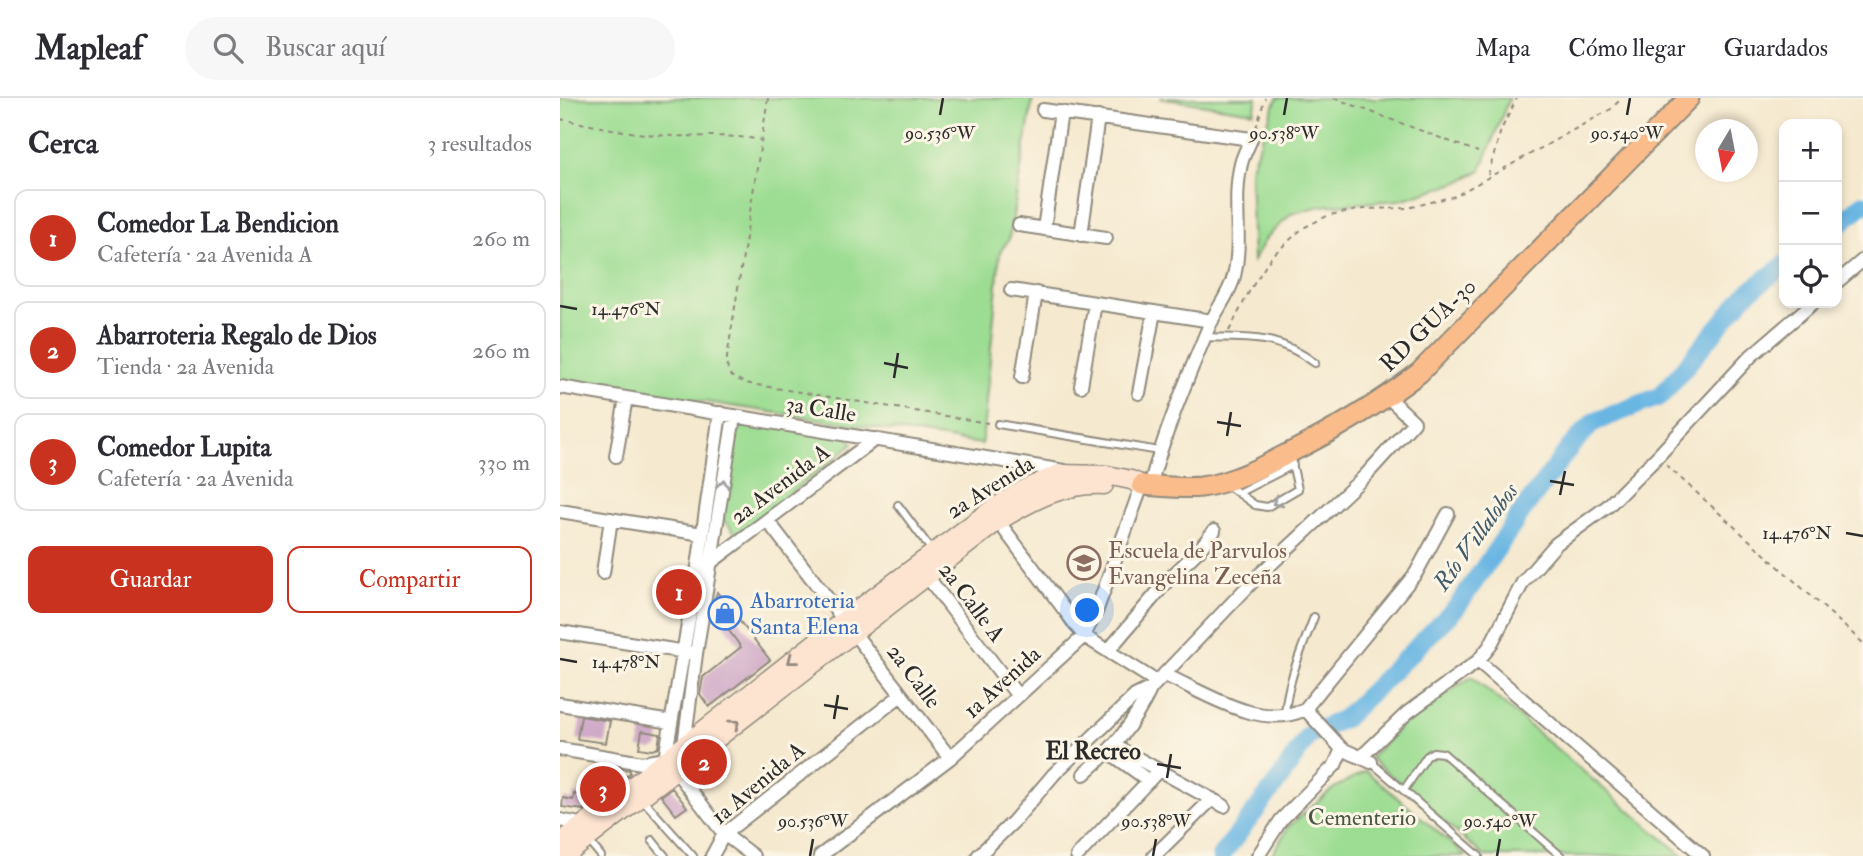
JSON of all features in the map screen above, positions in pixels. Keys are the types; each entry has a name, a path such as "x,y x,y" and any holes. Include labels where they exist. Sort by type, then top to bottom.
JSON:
{"main road":[{"name":"RD GUA-30","path":"1146,485 1202,487 1291,459 1388,397 1419,373 1689,98"}],"street":[{"path":"1042,110 1251,139"},
{"path":"1044,229 1061,112"},
{"path":"1082,235 1098,117"},
{"name":"1a Avenida","path":"820,856 950,758 1084,636 1096,612 1205,337 1234,280 1238,255 1241,163 1251,139"},
{"path":"1018,225 1106,239"},
{"path":"1842,278 1863,260"},
{"path":"1011,289 1212,321"},
{"path":"1022,377 1036,293"},
{"path":"1081,386 1095,303"},
{"path":"1306,709 1340,748 1366,759 1407,713 1478,661 1490,646 1523,582 1556,544 1608,506 1751,356 1807,308"},
{"path":"1139,393 1154,312"},
{"name":"3a Calle","path":"560,387 875,439 1076,480"},
{"path":"1084,774 1112,749 1157,682 1254,580 1365,476 1414,422 1388,397"},
{"path":"616,456 626,398"},
{"name":"2a Avenida A","path":"684,745 702,534 720,413"},
{"name":"2a Avenida A","path":"670,764 671,722 710,563 734,416"},
{"name":"2a Avenida A","path":"710,563 875,439"},
{"name":"2a Avenida","path":"922,571 934,554 991,510 1025,489 1059,474 1076,480"},
{"name":"2a Avenida","path":"565,856 583,833 670,764 922,571 998,521 1033,500 1076,480 1107,475 1146,485"},
{"path":"560,511 702,534"},
{"path":"998,521 1084,636 1157,682 1253,713 1293,715 1306,709 1416,573 1448,514"},
{"path":"603,573 611,519"},
{"name":"2a Calle","path":"767,520 950,758"},
{"path":"1108,651 1214,531"},
{"name":"2a Calle A","path":"922,571 1018,696"},
{"name":"2a Avenida","path":"560,843 583,833 640,797 684,745 850,626"},
{"path":"560,632 690,653"},
{"path":"1478,661 1703,856"},
{"path":"978,856 1103,724 1135,696 1157,682"},
{"name":"1a Avenida A","path":"712,856 724,834 901,695"},
{"path":"560,704 671,722"},
{"path":"1258,856 1282,820 1335,765 1340,748"},
{"path":"560,749 670,764 724,834 753,856"},
{"path":"1112,749 1153,776 1224,806"},
{"path":"1077,856 1153,776"},
{"path":"1154,856 1212,799"},
{"path":"560,820 575,823 583,833"}],"lane":[{"path":"1205,337 1268,340 1296,350 1315,363"},
{"path":"998,424 1159,451"},
{"path":"1222,482 1238,494 1255,505 1266,507 1296,492 1299,484 1291,459 1238,494"},
{"path":"898,505 934,554"},
{"path":"1285,715 1292,678 1314,617"},
{"path":"1404,790 1427,755 1433,752 1443,753 1561,856"},
{"path":"1366,759 1479,856"},
{"path":"640,797 693,856"},
{"path":"583,833 601,856"},
{"path":"652,840 665,856"}],"path":[{"path":"768,98 726,364 731,376 745,383 998,424"},
{"path":"1251,139 1265,98"},
{"path":"1335,98 1478,152"},
{"path":"1487,178 1501,130 1517,98"},
{"path":"1226,338 1250,290 1272,256 1303,228 1329,215 1364,209 1408,208 1455,196 1611,108 1622,98"},
{"path":"560,119 659,135 735,135 761,140"},
{"path":"1657,457 1863,642"}],"green space":[{"path":"560,98 1033,98 1009,239 1000,252 982,444 560,380"},
{"path":"1160,98 1257,98 1254,112"},
{"path":"1277,98 1509,98 1481,170 1459,182 1400,200 1320,206 1291,214 1266,238 1253,261 1250,170"},
{"path":"736,421 848,436 853,444 737,535 719,515"},
{"path":"1472,677 1683,856 1484,856 1370,758 1405,722"},
{"name":"Cementerio","path":"1366,771 1466,856 1271,856 1289,826 1334,788"}],"building":[{"path":"664,586 684,589 682,603 661,600"},
{"path":"717,592 770,660 709,707 700,694 703,677 741,647 712,608"},
{"path":"581,716 610,721 606,743 577,739"},
{"path":"642,731 660,734 658,748 639,748"},
{"path":"714,755 721,763 698,781 691,773"},
{"path":"605,766 630,770 630,773 597,800 590,792 601,784"},
{"path":"672,788 687,807 676,815 661,796"},
{"path":"574,794 586,796 584,810 562,807 563,798 573,800"}],"waterway":[{"name":"Río Villalobos","path":"1842,222 1863,204"},
{"name":"Río Villalobos","path":"1221,856 1279,780 1309,735 1345,718 1457,607 1570,447 1594,422 1661,396 1745,295 1779,269"}],"place":[{"name":"Escuela de Parvulos Evangelina Zeceña","path":"1084,563"},
{"name":"Comedor La Bendicion","path":"679,592"},
{"name":"Abarroteria Santa Elena","path":"725,613"},
{"name":"Abarroteria Regalo de Dios","path":"704,762"},
{"name":"Comedor Lupita","path":"603,789"}],"district":[{"name":"El Recreo","path":"1093,751"}]}
